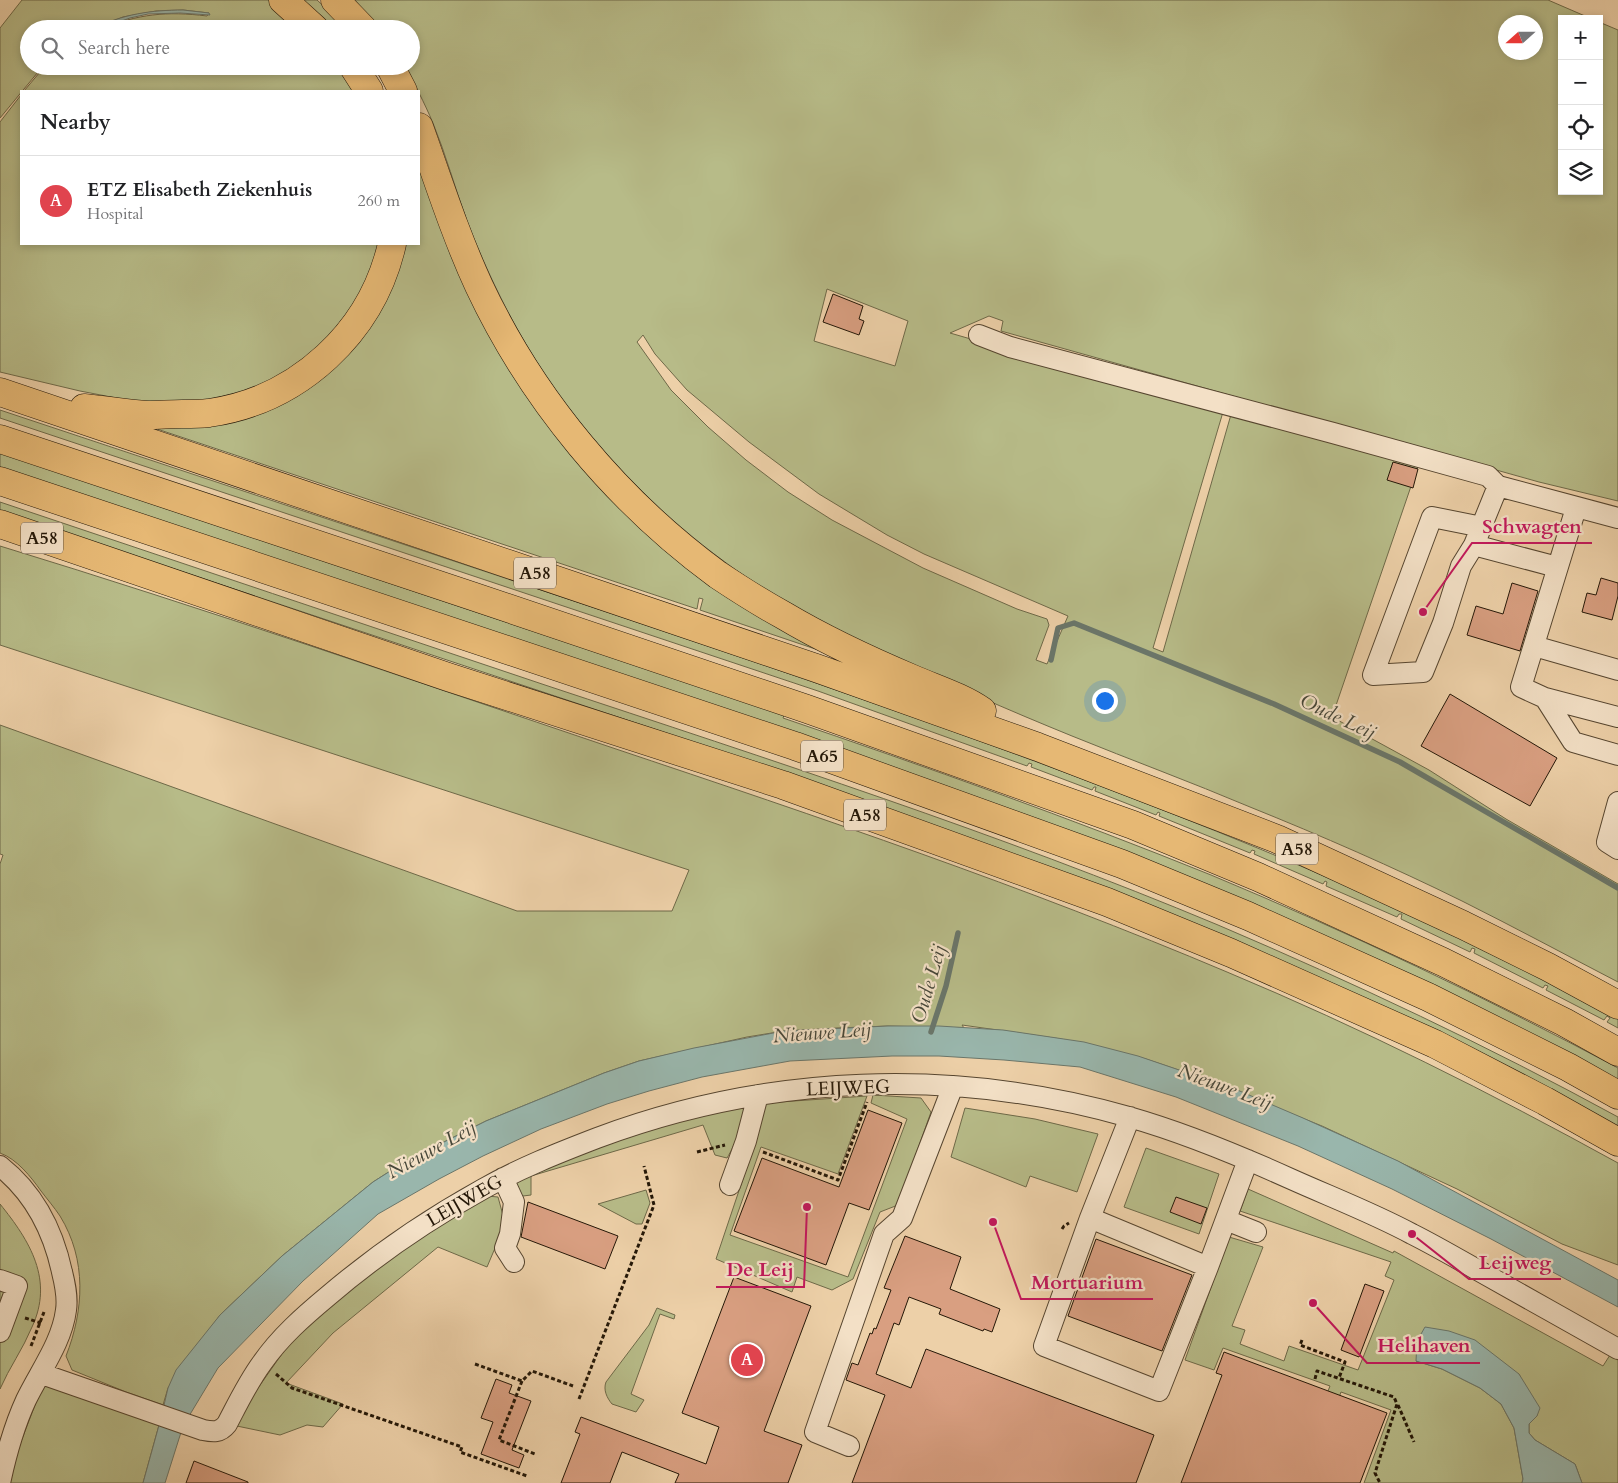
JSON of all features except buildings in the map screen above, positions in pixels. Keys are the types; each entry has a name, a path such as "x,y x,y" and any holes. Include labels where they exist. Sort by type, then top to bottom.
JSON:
{"highway":[{"path":"283,0 305,20"},
{"path":"335,0 354,20"},
{"path":"359,75 368,90"},
{"path":"395,75 402,90"},
{"name":"A58","path":"420,130 457,235 484,296 521,363 564,424 610,479 675,540 718,575 844,649 977,707 1038,747"},
{"name":"A58","path":"31,402 147,415 207,413 235,407 265,397 299,378 320,362 351,332 371,302 387,267 392,245"},
{"name":"A58","path":"0,392 816,668 1038,747 1277,839 1463,925 1548,967 1618,1005"},
{"name":"A65","path":"0,439 807,709 1133,825 1258,876 1443,962 1564,1022 1618,1052"},
{"name":"A65","path":"0,481 786,743 1122,864 1248,916 1428,997 1568,1067 1618,1095"},
{"name":"A58","path":"0,524 448,678 783,785 1107,902 1231,953 1435,1044 1545,1100 1618,1142"}],"street":[{"path":"979,335 1010,347 1488,476 1498,486 1618,518"},
{"path":"1498,486 1478,536 1461,566 1443,623 1423,672 1373,675 1432,517 1478,536 1557,567"},
{"path":"1576,508 1521,687 1545,698 1618,716"},
{"path":"1534,646 1618,670"},
{"path":"1545,698 1573,742 1618,755"},
{"path":"1618,802 1607,842 1618,849"},
{"name":"LEIJWEG","path":"42,1374 203,1430 216,1432 223,1429 262,1362 282,1338 308,1312 361,1268 421,1224 503,1178 546,1157 635,1124 668,1114 800,1088 838,1086 953,1086 1000,1090 1072,1103 1130,1117 1187,1136 1248,1160 1412,1234 1618,1349"},
{"path":"850,1446 815,1432 884,1234 902,1218 953,1086"},
{"path":"730,1185 746,1141 758,1095"},
{"path":"1130,1117 1090,1218 1044,1346 1159,1391 1248,1160"},
{"path":"0,1166 28,1194 47,1224 57,1248 66,1288 66,1309 61,1330 42,1374 26,1400 7,1452 0,1483"},
{"path":"503,1178 514,1202 510,1234 505,1248 514,1262"},
{"path":"1090,1218 1208,1267"},
{"path":"1226,1220 1256,1232"},
{"path":"0,1280 17,1286 0,1332"}],"path":[{"path":"746,1141 763,1152 838,1180 866,1105"},
{"path":"579,1400 654,1205 644,1166"},
{"path":"1302,1340 1300,1345 1345,1362 1339,1379"},
{"path":"262,1362 292,1388 462,1447 460,1452 527,1476"},
{"path":"475,1364 522,1382"},
{"path":"535,1454 499,1440 522,1382 532,1371 573,1386"},
{"path":"1315,1378 1318,1371 1394,1397 1414,1442"},
{"path":"1380,1483 1375,1473 1397,1404"}],"green space":[{"path":"22,0 273,0 296,20 127,20 165,14 207,16 209,13 183,10 156,11 116,20 20,20 20,75 36,75 23,90 20,90 20,94 0,118 0,28"},
{"path":"303,0 317,0 338,20 325,20"},
{"path":"351,0 1548,0 1583,15 1558,15 1558,195 1603,195 1603,24 1618,30 1618,501 1539,482 1001,331 1003,321 989,316 950,333 1223,412 1153,648 1163,652 1232,411 1420,460 1332,717 1429,770 1506,819 1618,884 1618,982 1462,901 1357,852 976,696 905,663 789,604 753,582 713,553 670,518 611,459 558,394 527,347 477,247 433,123 420,95 420,90 417,90 410,75 420,75 420,20 370,20","holes":["827,289 908,321 895,366 814,341","643,335 655,354 687,390 749,442 819,494 887,535 924,554 1068,616 1047,664 1036,660 1049,625 1047,619 1017,609 923,568 832,520 788,492 746,460 708,427 671,390 637,342"]},
{"path":"37,75 349,75 359,90 25,90"},
{"path":"20,96 20,245 382,245 365,291 323,347 260,388 194,403 132,401 0,372 0,122"},
{"path":"420,147 563,434 839,657 700,610 703,599 699,598 697,609 145,425 277,401 401,245 420,245"},
{"path":"0,410 712,647 1080,778 1262,850 1386,903 1618,1018 1618,1028 1607,1022 1610,1018 1607,1016 1604,1020 1546,990 1548,986 1545,985 1543,988 1474,953 1475,949 1472,948 1470,952 1401,919 1402,914 1399,914 1397,917 1326,886 1327,882 1325,881 1323,884 1254,854 1255,851 1252,850 1250,853 1159,816 1160,813 1158,812 1156,815 1095,791 1096,787 1092,790 1031,767 1032,764 1029,763 1027,766 818,691 0,418"},
{"path":"0,453 784,715 783,718 1105,833 1211,875 1315,920 1467,991 1618,1068 1618,1080 1040,820 772,725 0,467"},
{"path":"0,502 884,799 968,828 1135,891 1320,969 1470,1040 1618,1117 1618,1128 819,784 0,511"},
{"path":"0,546 154,594 845,827 1075,911 1277,993 1425,1062 1618,1163 1618,1265 1562,1244 1457,1189 1322,1126 1202,1078 1146,1059 1061,1039 962,1025 964,1028 888,1026 784,1031 747,1037 639,1061 604,1073 486,1121 406,1161 373,1182 282,1256 220,1315 168,1388 163,1405 72,1370 66,1356 72,1339 79,1303 79,1268 75,1250 60,1216 33,1180 18,1164 0,1153 0,864 3,855 0,854 0,725 517,911 672,911 689,870 0,645"},
{"path":"873,1095 921,1098 931,1112 898,1205 880,1212 853,1279 832,1290 797,1277 792,1292 716,1259 757,1137 764,1103 867,1096 838,1174 761,1147 730,1235 848,1277 907,1119 871,1103"},
{"path":"743,1105 744,1111 741,1125 727,1158 715,1155 703,1125 531,1176 531,1195 523,1196 516,1191 517,1179 632,1130"},
{"path":"965,1108 1035,1119 1098,1134 1077,1192 1030,1176 1026,1187 951,1157"},
{"path":"1146,1148 1219,1174 1199,1234 1124,1207"},
{"path":"1248,1189 1393,1253 1394,1251 1603,1366 1610,1355 1618,1360 1618,1483 1582,1483 1575,1464 1535,1440 1529,1433 1529,1424 1537,1416 1519,1374 1416,1361 1442,1369 1480,1388 1501,1404 1514,1428 1523,1479 1522,1483 1364,1483 1391,1410 1341,1392 1322,1443 1309,1439 1330,1386 1223,1348 1214,1370 1185,1360 1229,1237 1263,1247 1232,1326 1245,1330 1240,1344 1284,1361 1289,1346 1358,1370 1394,1280 1385,1276 1391,1262 1240,1211"},
{"path":"646,1190 650,1203 642,1224 636,1224 598,1204"},
{"path":"487,1196 498,1197 504,1219 501,1234 487,1267 438,1247 333,1333 286,1383 343,1404 323,1427 307,1425 280,1435 232,1425 291,1341 332,1300 401,1247"},
{"path":"0,1204 21,1232 36,1262 41,1293 32,1327 0,1389"},
{"path":"657,1308 675,1315 674,1319 660,1314 631,1394 644,1400 636,1412 612,1404 606,1394 605,1385 649,1325"},
{"path":"43,1384 159,1425 143,1483 10,1483 14,1460"}],"water":[{"path":"183,10 209,13 210,15 180,13 148,14 125,20 115,20 126,16"},
{"name":"Nieuwe Leij","path":"888,1026 939,1026 1003,1030 1084,1042 1138,1056 1235,1089 1398,1161 1618,1280 1618,1307 1392,1189 1298,1146 1176,1097 1080,1067 939,1056 892,1056 790,1061 702,1077 607,1104 541,1129 483,1156 378,1214 303,1281 218,1368 183,1426 165,1483 143,1483 168,1388 176,1370 220,1315 282,1256 373,1182 406,1161 486,1121 604,1073 639,1061 694,1048 784,1031"},
{"path":"1425,1327 1449,1331 1475,1340 1519,1374 1540,1408 1537,1416 1529,1424 1529,1433 1535,1440 1575,1464 1582,1483 1522,1483 1523,1479 1514,1428 1501,1404 1480,1388 1442,1369 1416,1361 1417,1341"}],"waterway":[{"name":"Oude Leij","path":"1051,660 1058,628 1074,623 1274,704 1400,762 1618,888"},
{"name":"Oude Leij","path":"931,1032 946,986 958,933"}],"place":[{"name":"Schwagten","path":"1423,612"},
{"name":"De Leij","path":"807,1207"},
{"name":"Mortuarium","path":"993,1222"},
{"name":"Leijweg","path":"1412,1234"},
{"name":"Helihaven","path":"1313,1303"},
{"name":"ETZ Elisabeth Ziekenhuis","path":"747,1360"}]}
